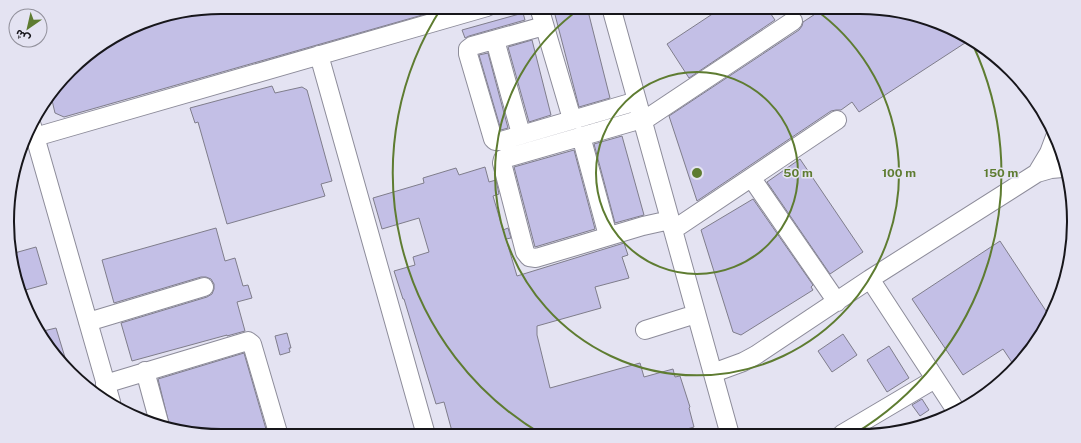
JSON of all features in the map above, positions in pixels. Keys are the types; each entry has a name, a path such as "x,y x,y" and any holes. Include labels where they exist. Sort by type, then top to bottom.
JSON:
{"street":[{"path":"35,131 319,55 462,14"},
{"path":"541,14 572,119"},
{"path":"613,14 728,429"},
{"path":"793,21 642,120 504,157 502,161 525,252 529,257 536,258 608,236 672,225 837,120"},
{"path":"544,26 470,47 468,49 468,54 493,139 495,141 501,141 637,100"},
{"path":"495,40 521,134"},
{"path":"319,55 424,429"},
{"path":"34,132 109,396"},
{"path":"581,136 608,236"},
{"path":"1037,173 1049,153 1052,144"},
{"path":"713,373 750,358 870,279 1037,173 1060,168"},
{"path":"755,183 837,302"},
{"path":"870,279 953,407"},
{"path":"88,322 204,287"},
{"path":"645,330 696,314"},
{"path":"104,379 245,335"},
{"path":"104,379 145,371 248,341 252,344 277,429"},
{"path":"145,371 158,419"},
{"path":"850,429 935,379"}],"building":[{"path":"208,14 426,14 64,117 55,113 52,101 65,85 85,65 106,49 130,35 168,21"},
{"path":"519,14 523,14 525,20 465,38 462,30"},
{"path":"555,14 589,14 610,98 579,107"},
{"path":"712,14 771,14 775,20 689,78 667,44"},
{"path":"815,14 873,14 900,18 926,25 951,35 965,43 859,112 852,102 841,110 831,111 697,201 669,116 799,30 803,22"},
{"path":"532,40 551,115 529,122 508,47"},
{"path":"488,53 508,128 501,130 479,55"},
{"path":"272,86 275,93 302,87 307,90 332,181 321,184 325,196 227,224 198,122 195,123 190,108"},
{"path":"622,136 644,215 615,223 594,144"},
{"path":"574,150 595,229 535,247 514,167"},
{"path":"800,159 863,252 830,274 767,182"},
{"path":"485,167 489,182 496,180 499,194 493,196 503,230 508,228 511,238 506,239 517,276 624,243 628,255 622,257 629,278 595,287 601,308 537,326 537,335 550,388 640,363 644,377 673,369 675,377 680,376 690,407 694,427 687,429 451,429 444,402 436,404 394,271 415,265 413,257 429,252 419,218 382,229 373,198 424,183 423,178 456,168 459,175"},
{"path":"753,199 813,285 811,287 813,290 741,335 733,332 701,230"},
{"path":"216,228 225,261 235,258 243,286 248,285 252,298 237,302 245,331 132,361 121,323 207,297 212,294 214,284 211,279 201,277 114,303 102,260"},
{"path":"1000,241 1047,312 1032,337 1012,362 1003,349 963,375 912,299"},
{"path":"36,247 47,284 26,290 17,252"},
{"path":"56,328 65,358 49,337 45,331"},
{"path":"287,333 291,348 289,348 290,352 280,355 275,336"},
{"path":"843,334 857,355 832,372 818,351"},
{"path":"889,346 909,378 887,392 867,360"},
{"path":"244,353 266,429 208,429 169,422 158,379"},
{"path":"922,399 929,410 920,416 912,405"}]}
